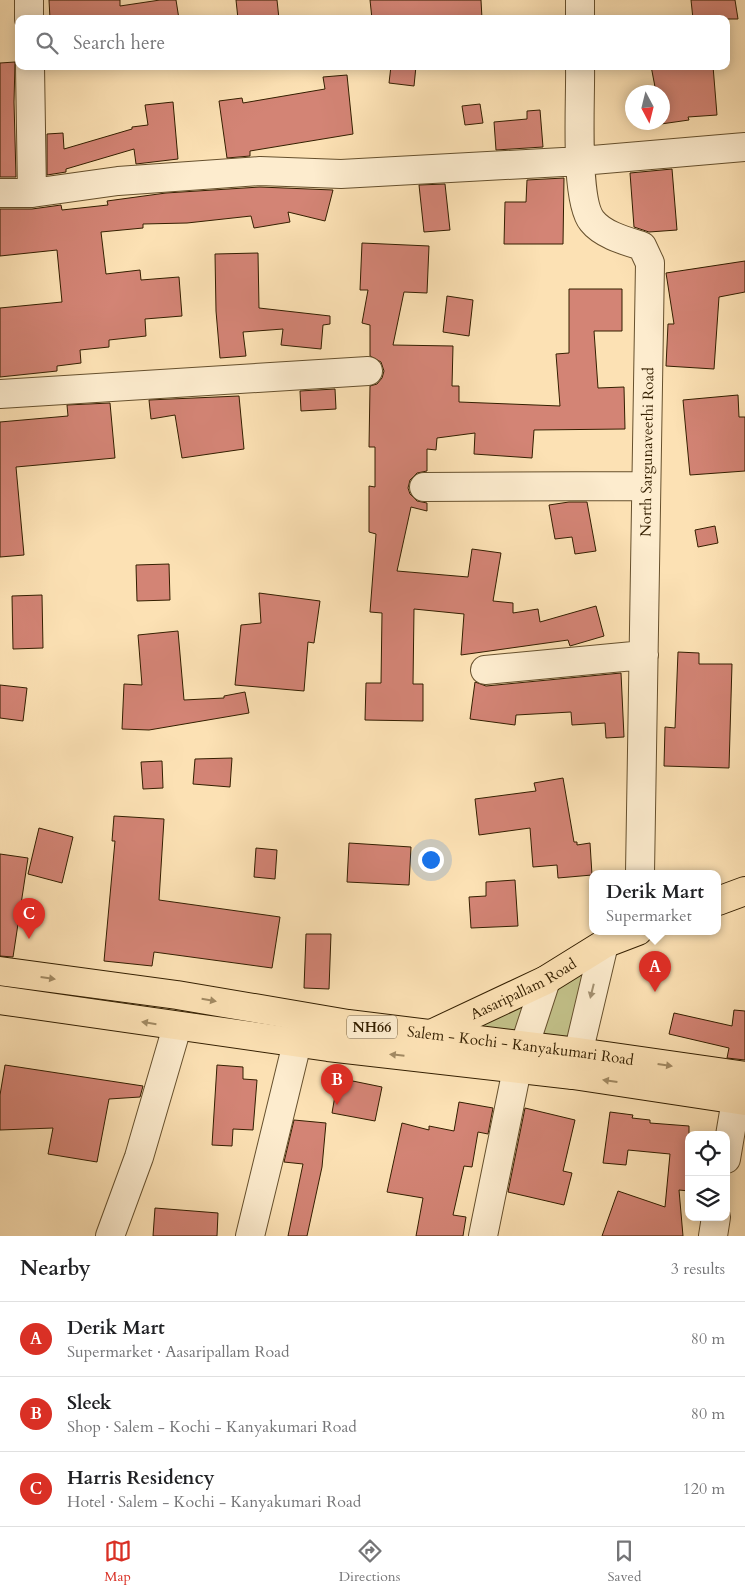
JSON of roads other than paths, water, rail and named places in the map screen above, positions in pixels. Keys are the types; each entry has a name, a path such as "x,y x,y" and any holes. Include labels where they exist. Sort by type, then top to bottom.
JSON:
{"main road":[{"path":"721,900 745,891"},
{"name":"Aasaripallam Road","path":"427,1047 546,980 604,944 628,935"},
{"name":"Salem - Kochi - Kanyakumari Road","path":"0,971 177,995 427,1047"},
{"name":"Salem - Kochi - Kanyakumari Road","path":"0,1000 297,1043 427,1047 575,1063 742,1092"}],"street":[{"path":"580,0 580,15"},
{"path":"30,70 32,193"},
{"name":"North Sargunaveethi Road","path":"580,70 581,161 584,202 592,222 601,230 642,246 650,263 640,870"},
{"path":"0,193 32,193 118,181 260,171 341,174 581,161 745,147"},
{"path":"0,394 368,371"},
{"path":"424,488 646,486"},
{"path":"485,670 644,655"},
{"path":"575,1063 604,944"},
{"path":"483,1236 521,1058 546,980"},
{"path":"110,1236 139,1157 177,1027"},
{"path":"250,1236 297,1043"},
{"path":"730,1142 742,1092"},
{"path":"713,1236 715,1221"}],"place":[{"name":"Harris Residency","path":"29,939"},
{"name":"Derik Mart","path":"655,992"},
{"name":"Sleek","path":"337,1105"}]}
